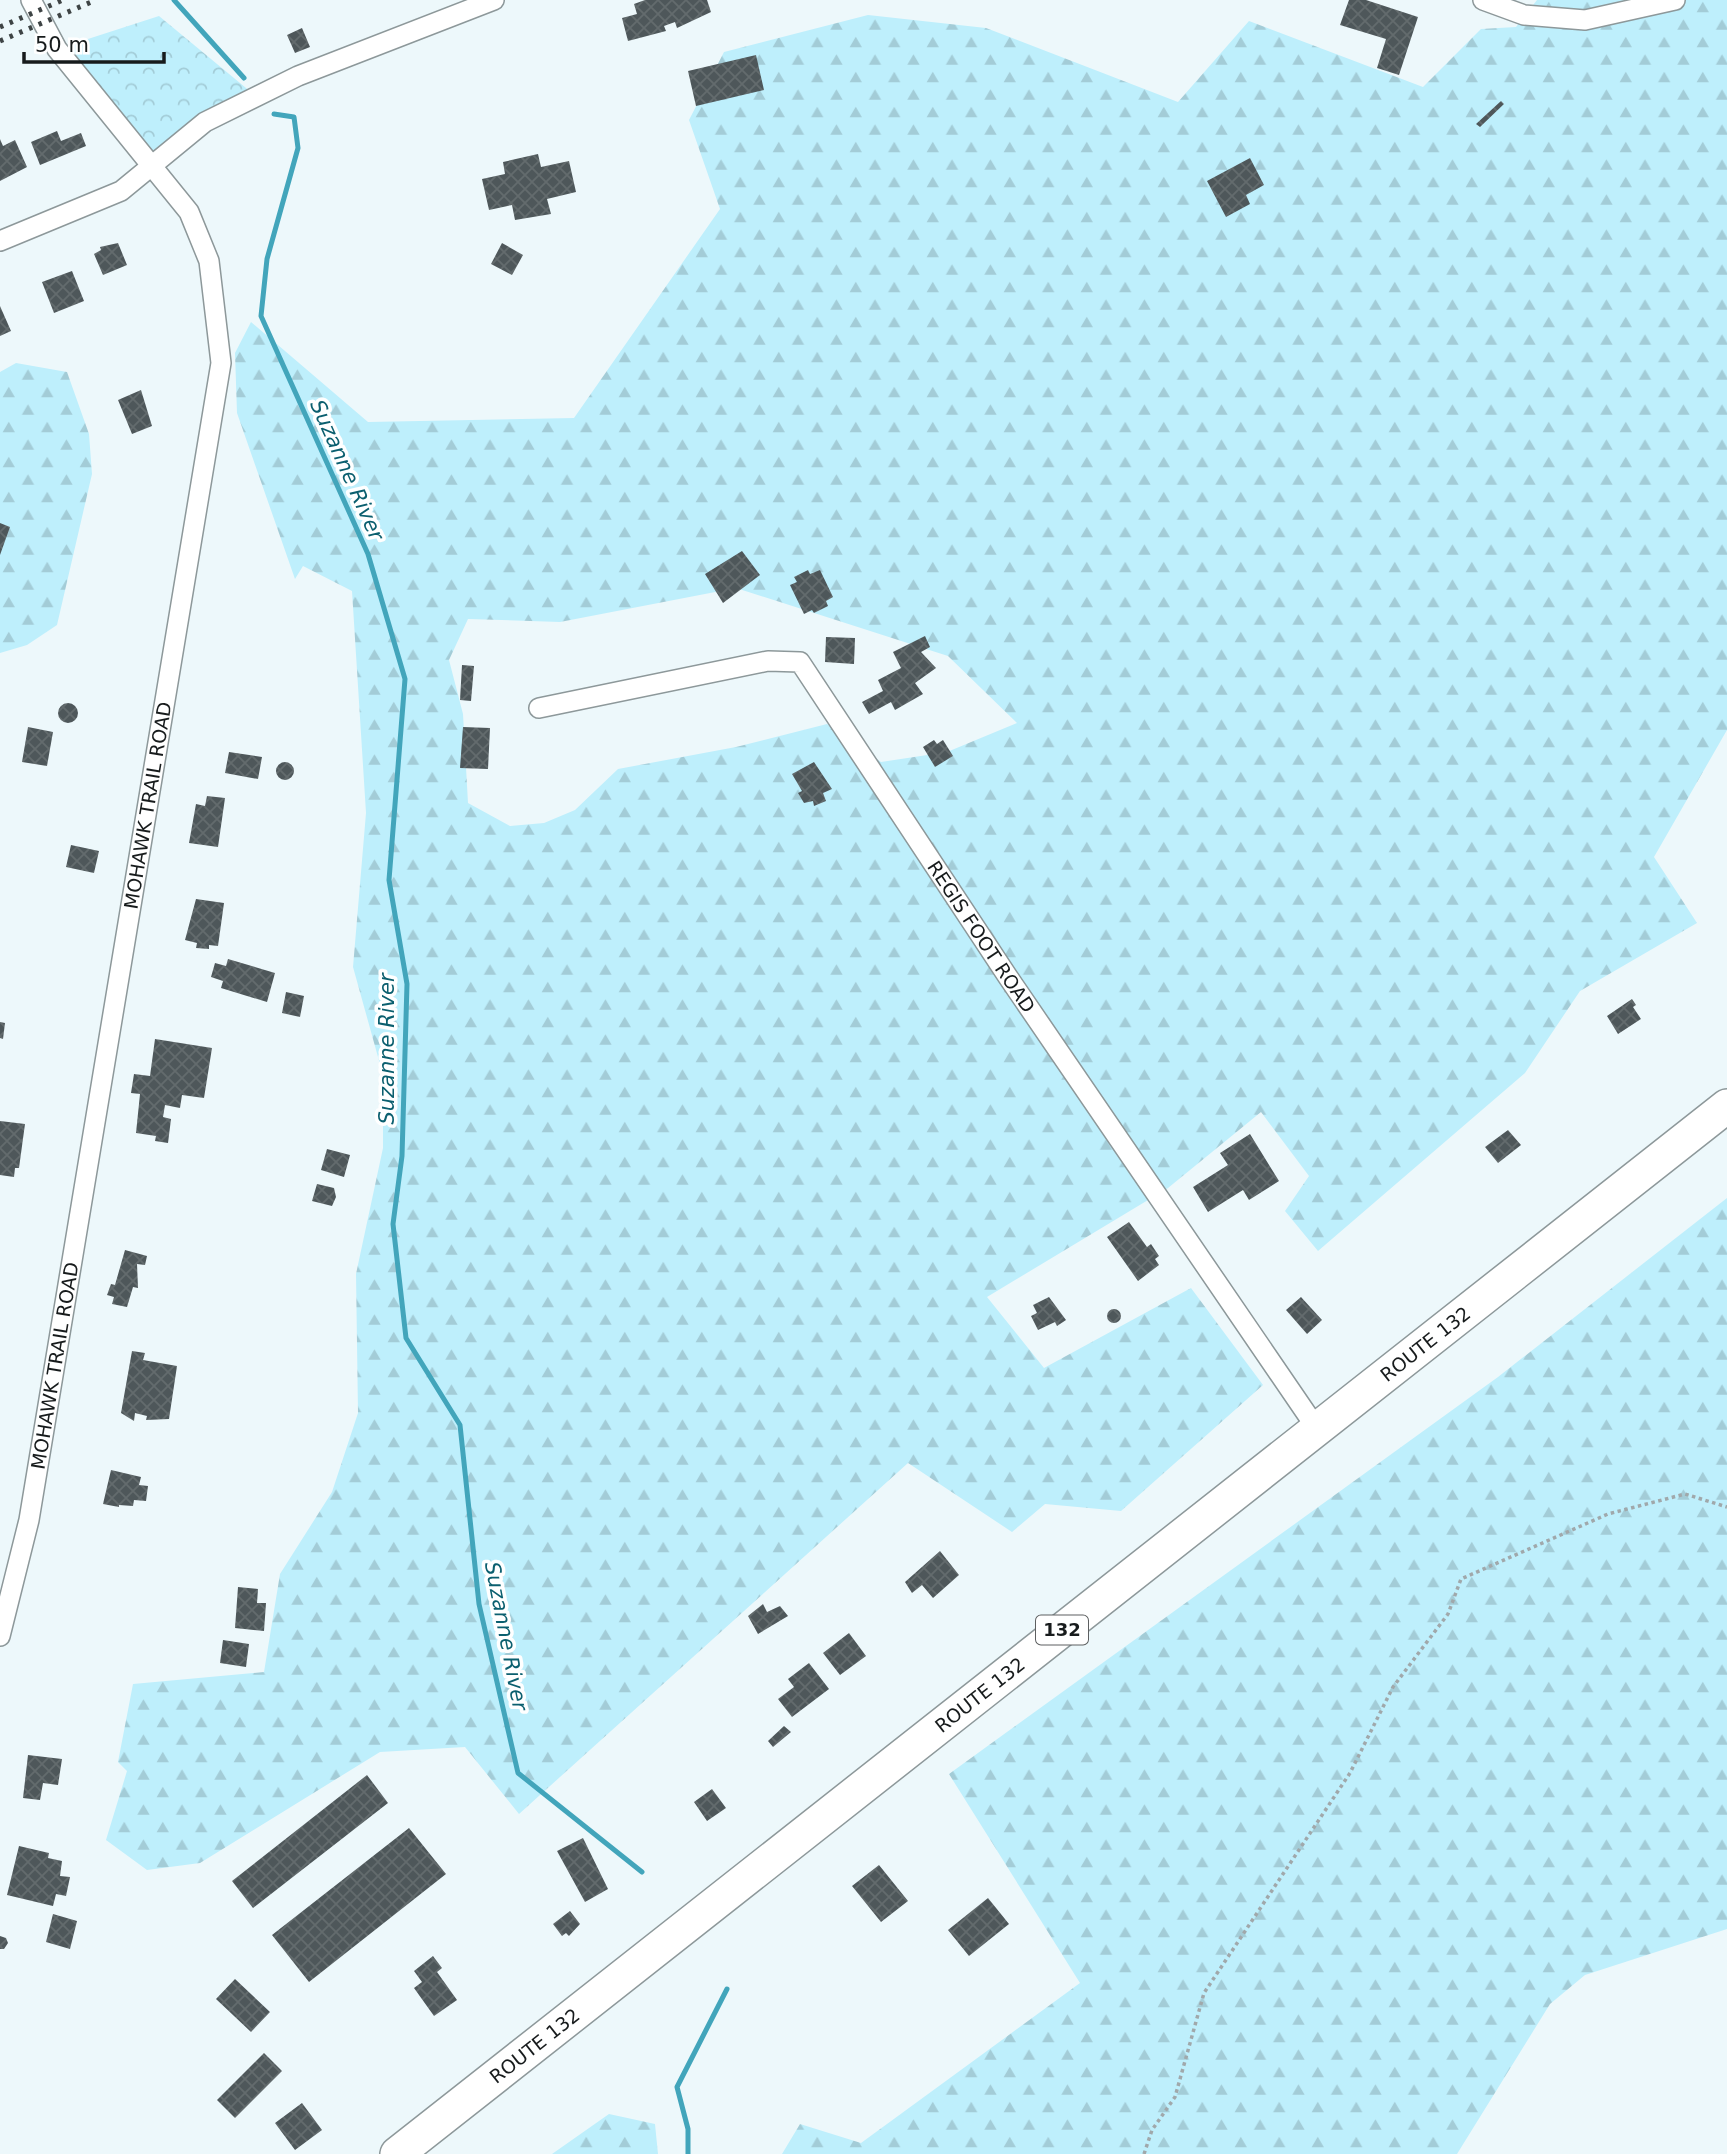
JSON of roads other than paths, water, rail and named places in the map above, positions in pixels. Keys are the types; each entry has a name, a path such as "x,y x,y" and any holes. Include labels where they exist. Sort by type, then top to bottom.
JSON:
{"highway":[{"name":"ROUTE 132","path":"397,2154 1727,1105"}],"street":[{"name":"MOHAWK TRAIL ROAD","path":"0,1636 31,1507 221,363 209,261 189,212 57,49 31,0"},
{"path":"0,241 121,191 205,122 298,76 494,0"},
{"path":"1483,0 1524,15 1585,20 1675,0"},
{"name":"REGIS FOOT ROAD","path":"539,708 768,661 800,662 1008,977 1317,1429"}],"waterway":[{"name":"Suzanne River","path":"174,0 244,78"},
{"name":"Suzanne River","path":"274,114 294,117 298,148 267,259 261,316 368,554 405,679 389,880 407,984 402,1156 393,1224 406,1338 460,1425 479,1604 518,1773 642,1872"},
{"name":"Suzanne River","path":"688,2154 688,2129 677,2087 727,1989"}],"railway":[{"path":"0,27 63,0"},
{"path":"0,41 96,0"}]}
